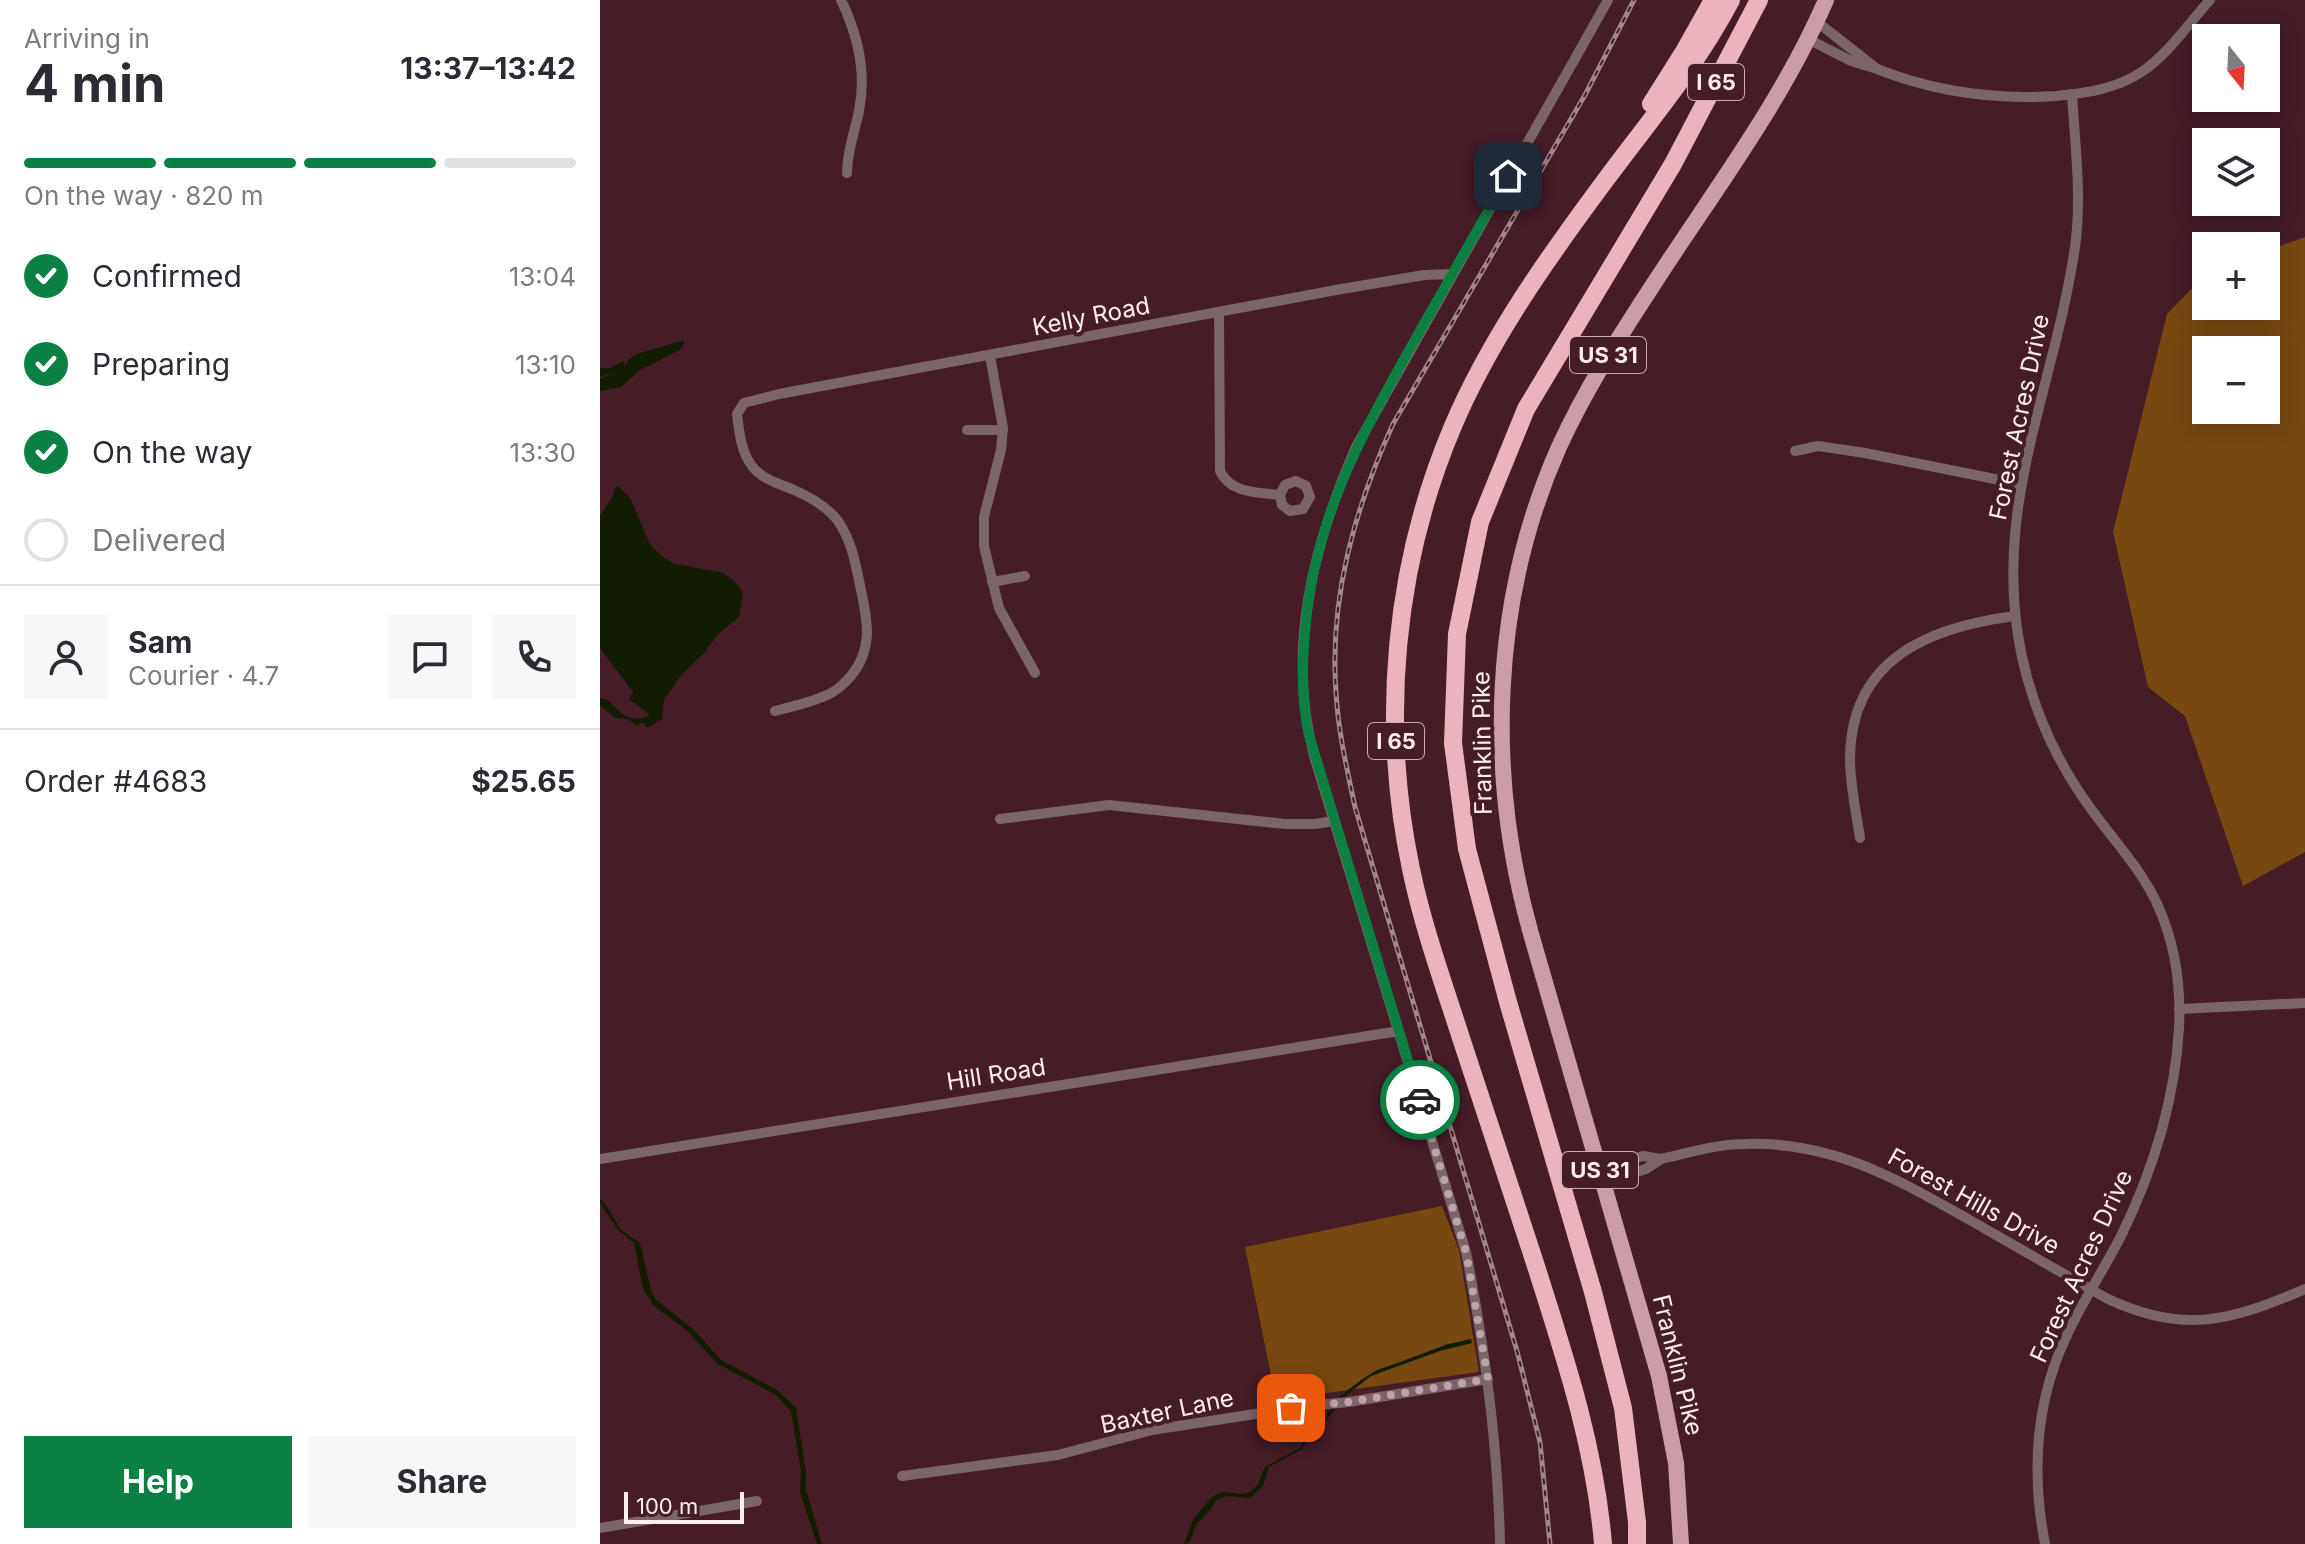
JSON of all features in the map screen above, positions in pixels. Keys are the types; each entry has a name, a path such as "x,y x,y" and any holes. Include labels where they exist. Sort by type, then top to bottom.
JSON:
{"highway":[{"path":"1607,178 1713,0"},
{"name":"I 65","path":"1603,1544 1593,1467 1573,1382 1418,898 1402,811 1395,724 1398,651 1410,564 1424,508 1447,439 1472,385 1523,297 1607,178 1695,62 1731,0"},
{"name":"I 65","path":"1637,1544 1623,1408 1467,849 1453,743 1457,634 1480,522 1526,409 1673,164 1759,0"}],"main road":[{"name":"Franklin Pike","path":"1681,1544 1677,1474 1666,1406 1529,928 1510,839 1501,729 1503,674 1511,606 1520,564 1557,451 1581,402 1631,319 1772,103 1826,0"}],"street":[{"path":"841,0 858,42 862,73 860,106 847,173"},
{"path":"1500,1544 1488,1379 1466,1252 1309,735 1304,707 1304,644 1316,554 1356,447 1608,0"},
{"path":"1808,39 1851,61 1915,83 1968,94 2019,98 2072,94 2111,87 2145,70 2210,0"},
{"path":"1816,21 1877,69"},
{"name":"Forest Acres Drive","path":"2045,1544 2036,1469 2040,1416 2057,1358 2133,1210 2159,1135 2175,1070 2179,1009 2174,957 2160,911 2143,878 2084,799 2055,749 2028,681 2015,616 2014,533 2020,484 2075,247 2078,198 2072,94"},
{"name":"Kelly Road","path":"775,711 826,696 842,685 864,656 868,623 852,551 844,530 821,504 763,477 752,466 741,439 737,414 740,407 750,401 779,394 1424,275 1452,274"},
{"path":"1219,312 1220,471 1234,488 1280,495"},
{"path":"990,356 1003,430 983,525 985,551 1003,618 1035,673"},
{"path":"967,430 1003,430"},
{"path":"1795,451 1818,446 2020,484"},
{"path":"992,582 1025,576"},
{"path":"1860,838 1850,749 1857,716 1871,683 1897,655 1926,638 1981,621 2015,616"},
{"path":"1000,819 1109,805 1285,824 1334,821"},
{"path":"2179,1009 2305,1003"},
{"name":"Hill Road","path":"600,1159 1399,1031"},
{"name":"Forest Hills Drive","path":"1601,1174 1643,1156 1661,1159 1707,1148 1747,1143 1799,1148 1851,1159 1902,1182 2091,1290 2136,1311 2167,1318 2201,1320 2245,1313 2305,1289"},
{"name":"Baxter Lane","path":"902,1476 1058,1455 1152,1430 1488,1379"},
{"path":"600,1528 757,1501"}],"shaded area":[{"path":"2305,237 2305,852 2243,886 2185,716 2148,687 2113,532 2167,314 2192,288 2192,320 2280,320 2280,246"},
{"path":"682,341 685,343 679,350 639,371 621,387 600,391 600,379 618,371 600,377 600,368 610,368 623,361 624,370 628,360 637,354"},
{"path":"618,486 630,498 650,544 663,557 675,564 720,572 732,579 743,592 739,617 717,635 705,652 682,674 664,700 662,719 647,728 642,722 637,726 628,719 615,718 600,705 600,698 608,700 624,715 634,719 649,714 629,699 633,692 600,648 600,516"},
{"path":"600,1199 621,1230 640,1243 655,1299 693,1329 721,1360 777,1390 796,1408 806,1490 822,1544 817,1544 800,1492 801,1471 791,1411 776,1395 718,1364 685,1329 653,1305 643,1288 634,1243 618,1230"},
{"path":"1442,1206 1459,1250 1479,1372 1276,1400 1245,1247"},
{"path":"1471,1339 1472,1343 1371,1376 1343,1398 1326,1421 1313,1431 1302,1449 1269,1467 1263,1486 1250,1498 1225,1496 1216,1500 1196,1525 1190,1542 1184,1544 1194,1518 1211,1498 1221,1492 1245,1494 1251,1491 1258,1484 1265,1467 1300,1448 1311,1429 1324,1420 1340,1396 1361,1380 1377,1370 1448,1344"}],"railway":[{"path":"1550,1544 1540,1442 1517,1351 1355,807 1337,707 1335,657 1341,588 1356,521 1393,424 1585,95 1634,0"}],"way so far":[{"path":"1291,1408 1349,1402 1488,1379 1466,1252 1420,1100"}],"route":[{"path":"1420,1100 1309,735 1302,681 1305,625 1316,554 1356,447 1508,176"}]}
